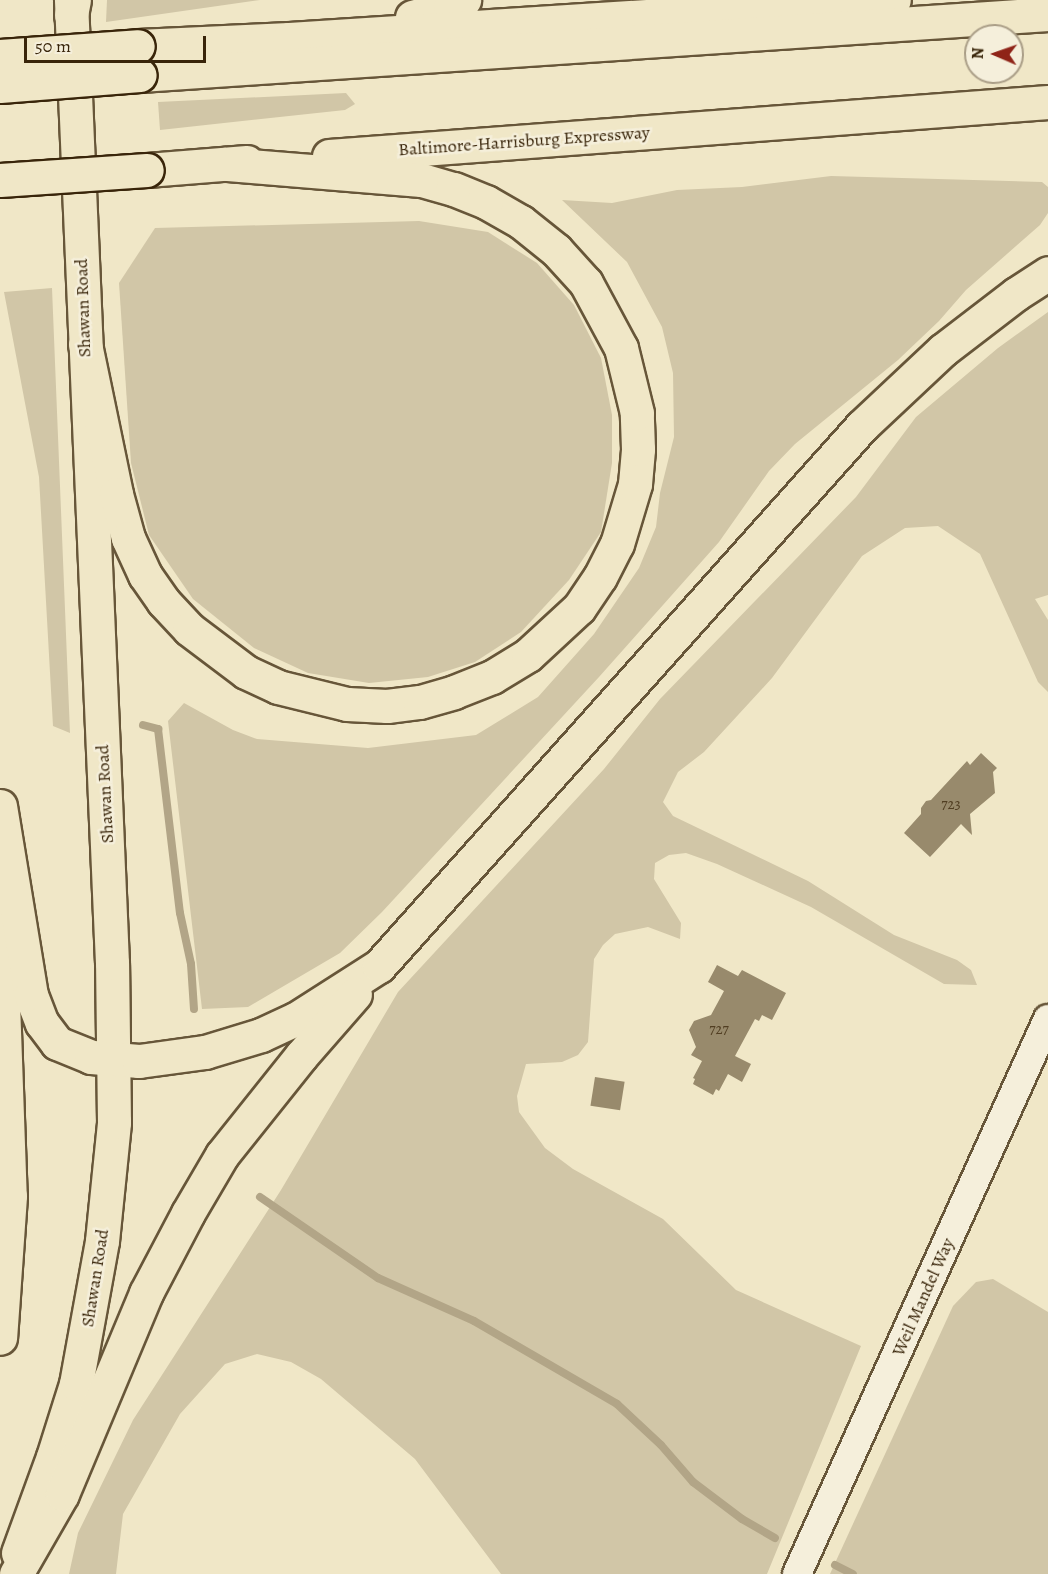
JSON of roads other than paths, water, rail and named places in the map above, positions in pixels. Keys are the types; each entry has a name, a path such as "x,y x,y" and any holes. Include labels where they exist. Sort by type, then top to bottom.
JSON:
{"main road":[{"path":"0,86 412,17 450,8 464,0"},
{"path":"289,39 894,0"},
{"name":"Shawan Road","path":"10,1574 63,1426 92,1309 110,1178 116,1061 72,5"},
{"path":"0,56 139,61 1048,14"},
{"name":"Baltimore-Harrisburg Expressway","path":"0,180 1048,102"},
{"path":"85,344 116,494 129,538 144,575 163,601 189,629 246,672 278,687 314,698 347,704 387,706 420,702 454,692 492,676 528,655 579,608 600,578 617,544 635,484 638,449 637,413 621,348 586,283 556,250 521,222 486,202 453,189 421,180 225,164"},
{"path":"16,1574 62,1494 147,1293 188,1213 222,1155 301,1056 379,966 862,426 943,350 1016,294 1048,273"},
{"path":"0,806 31,995 42,1023 57,1043 71,1050 116,1061 139,1061 205,1052 261,1035 296,1019 379,966"},
{"path":"0,916 10,1196 0,1338"}],"street":[{"name":"Weil Mandel Way","path":"797,1574 1048,1020"}],"waterway":[{"path":"143,725 158,729 180,913 191,964 194,1009"},
{"path":"260,1197 378,1278 474,1321 617,1404 661,1445 693,1482 742,1519 775,1538"},
{"path":"835,1565 853,1574"}]}
